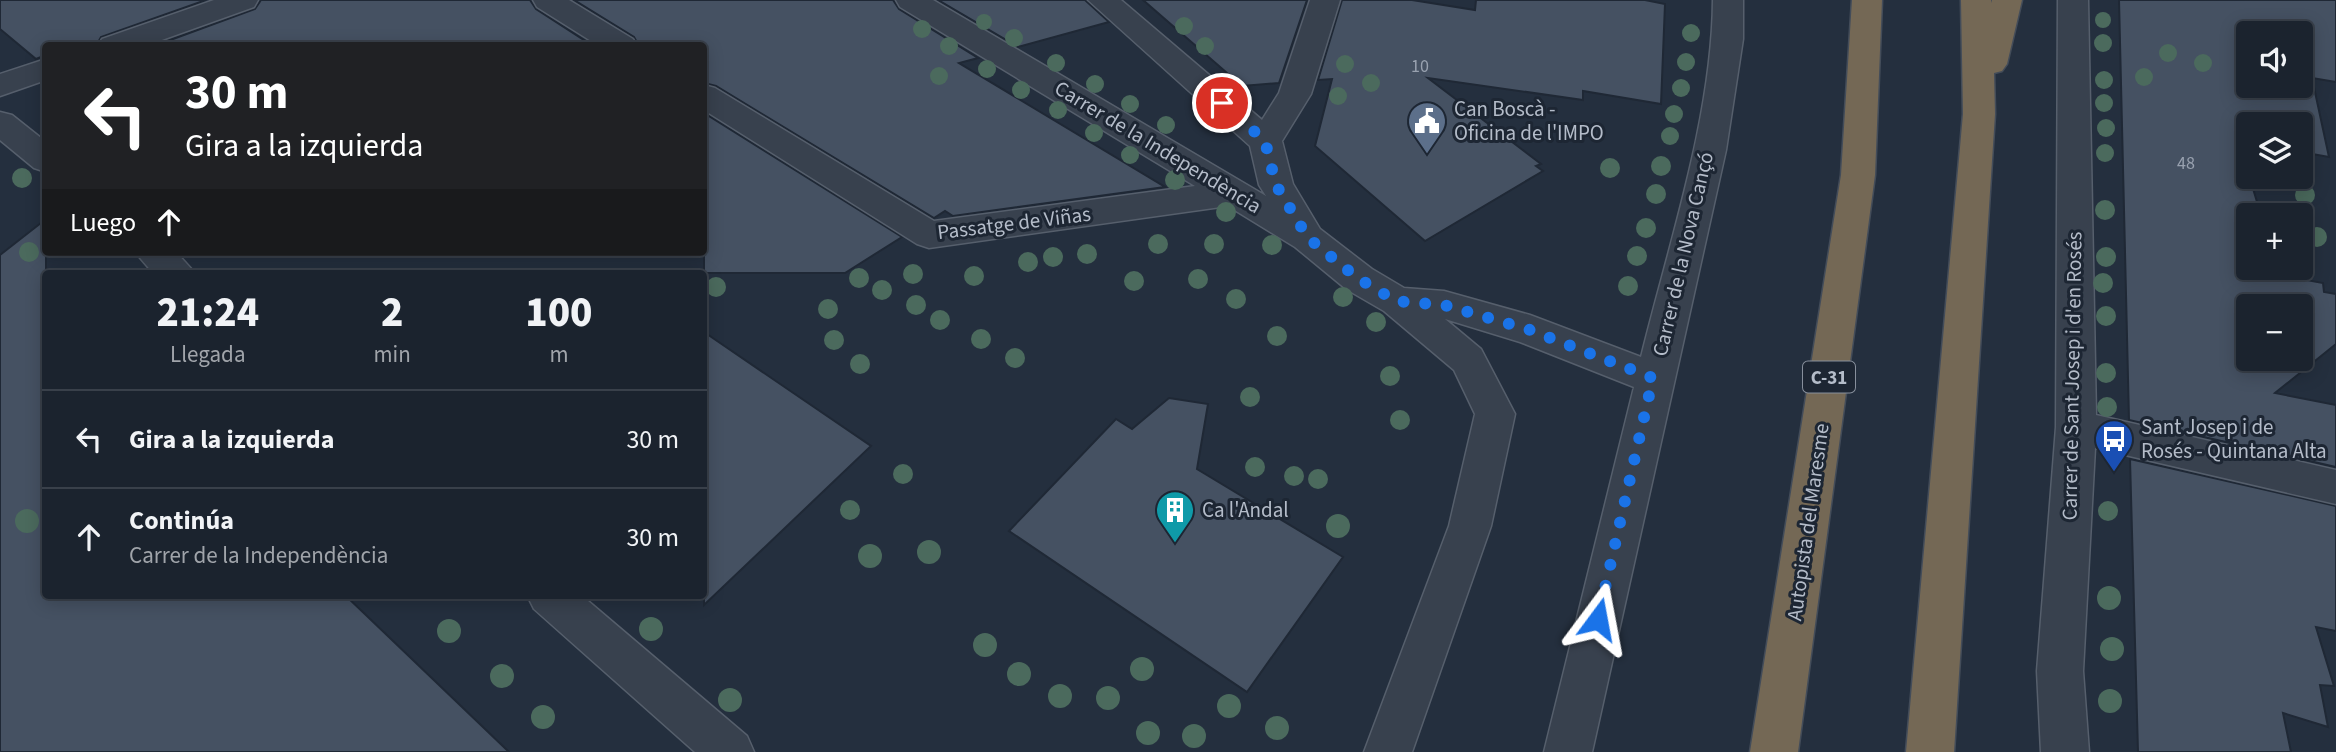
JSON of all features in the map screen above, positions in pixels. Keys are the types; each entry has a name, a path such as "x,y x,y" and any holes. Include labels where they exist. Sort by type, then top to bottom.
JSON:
{"highway":[{"name":"Autopista del Maresme","path":"1774,752 1858,175 1867,0"},
{"path":"1930,752 1979,114 1976,0"},
{"path":"1979,114 2007,0"}],"street":[{"path":"124,42 243,0"},
{"path":"548,0 616,42"},
{"name":"Carrer de la Independència","path":"911,0 1308,238 1359,279 1396,301 1468,360 1494,414 1470,526 1388,752"},
{"path":"1103,0 1265,141 1276,185 1308,238"},
{"path":"1265,141 1295,94 1325,0"},
{"name":"Carrer de la Nova Cançó","path":"1568,752 1653,378 1709,150 1728,39 1728,0"},
{"name":"Carrer de Sant Josep i d'en Rosés","path":"2065,752 2060,671 2076,427 2073,0"},
{"path":"0,85 42,70"},
{"name":"Passatge de Viñas","path":"707,98 929,235 1236,194"},
{"path":"0,123 42,157"},
{"path":"158,256 174,270"},
{"path":"1396,301 1444,305 1530,330 1653,378"},
{"path":"2076,427 2336,487"},
{"path":"554,599 730,752"}],"building":[{"path":"0,0 206,0 101,37 98,42 42,42 42,57 36,59 0,29"},
{"path":"261,0 530,0 536,9 587,42 165,42 255,9"},
{"path":"574,0 893,0 899,9 978,58 959,63 1165,187 953,216 945,211 934,218 716,86 707,84 707,42 637,42 634,37"},
{"path":"938,0 1085,0 1109,22 1018,47"},
{"path":"1143,0 1307,0 1279,83 1242,86"},
{"path":"1342,0 1412,0 1475,10 1476,0 1645,0 1665,4 1661,104 1583,91 1583,100 1428,78 1541,164 1536,166 1543,171 1425,241 1315,146 1332,79 1318,80"},
{"path":"2119,0 2336,0 2336,82 2313,78 2313,21 2236,21 2236,98 2313,98 2313,83 2329,157 2313,154 2313,112 2236,112 2236,189 2253,189 2257,203 2236,203 2236,280 2307,280 2323,283 2324,292 2336,294 2336,344 2313,362 2313,294 2236,294 2236,371 2302,371 2275,393 2336,405 2336,467 2129,420"},
{"path":"707,115 902,237 845,273 707,273 707,270 704,270 704,256 707,256"},
{"path":"42,222 42,256 46,256 46,270 42,270 42,599 349,599 509,752 0,752 0,255"},
{"path":"707,334 871,446 704,605 704,599 707,599"},
{"name":"Ca l'Andal","path":"1169,398 1208,404 1197,469 1343,557 1247,692 1009,531 1116,419 1132,429"},
{"path":"2130,459 2336,506 2336,631 2316,627 2334,686 2320,685 2328,727 2283,713 2291,752 2138,752"}],"place":[{"name":"Can Boscà - Oficina de l'IMPO","path":"1427,155"},
{"name":"Sant Josep i de Rosés - Quintana Alta","path":"2114,473"},
{"name":"Ca l'Andal","path":"1175,544"}],"route":[{"path":"1222,103 1265,141 1276,185 1308,238 1359,279 1396,301 1444,305 1530,330 1653,378 1598,619"}]}
